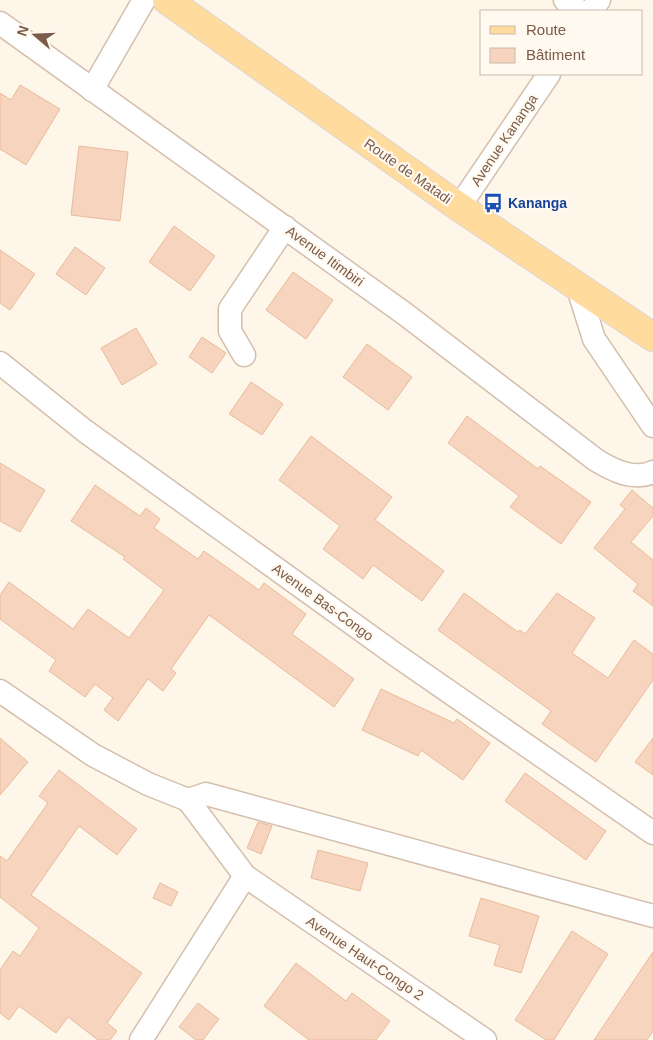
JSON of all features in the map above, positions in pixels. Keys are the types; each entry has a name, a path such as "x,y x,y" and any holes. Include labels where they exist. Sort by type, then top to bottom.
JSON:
{"main road":[{"name":"Route de Matadi","path":"174,2 459,207 653,337"}],"street":[{"path":"92,90 144,0"},
{"path":"565,0 577,10"},
{"name":"Avenue Itimbiri","path":"0,23 405,314 596,460 613,470 633,475 653,472"},
{"name":"Avenue Kananga","path":"459,207 548,75"},
{"path":"244,355 230,331 230,309 285,227"},
{"path":"577,285 594,339 653,426"},
{"name":"Avenue Bas-Congo","path":"0,363 117,454 460,700 653,833"},
{"path":"0,691 93,755 148,784 188,800 206,794 653,916"},
{"name":"Avenue Haut-Congo 2","path":"188,800 245,876 479,1038"},
{"path":"141,1040 245,876"}],"building":[{"path":"20,85 60,109 26,165 0,149 0,93 11,100"},
{"path":"79,146 128,152 120,221 71,215"},
{"path":"174,226 215,256 190,291 149,262"},
{"path":"75,247 105,268 86,295 56,274"},
{"path":"0,250 35,274 10,310 0,303"},
{"path":"293,272 333,300 306,339 266,310"},
{"path":"136,328 157,364 122,385 101,348"},
{"path":"202,337 226,353 212,373 189,357"},
{"path":"367,344 412,377 388,410 343,377"},
{"path":"251,382 283,404 262,435 229,414"},
{"path":"467,416 538,469 540,466 591,502 561,544 510,507 519,496 448,443"},
{"path":"311,436 392,497 375,520 444,571 422,601 373,565 363,579 323,549 340,526 279,480"},
{"path":"0,463 45,490 20,532 0,521"},
{"path":"95,485 140,516 146,508 160,519 154,528 198,559 204,551 259,590 264,583 306,614 292,634 354,679 334,707 209,615 171,669 176,673 163,691 148,679 118,721 104,710 113,698 95,684 85,697 49,671 56,660 0,619 0,595 9,582 73,629 88,609 129,638 164,590 123,559 125,557 71,521"},
{"path":"632,490 653,508 653,516 631,542 653,560 653,606 633,591 638,584 594,548 625,509 620,505"},
{"path":"464,593 518,632 520,630 525,634 557,593 595,618 572,653 608,678 634,640 653,654 653,680 596,762 542,724 551,711 438,630"},
{"path":"381,689 454,723 457,719 490,743 463,780 421,750 418,756 362,730"},
{"path":"0,738 28,762 0,795"},
{"path":"653,738 653,775 635,762"},
{"path":"59,770 137,829 117,855 79,826 31,895 142,973 107,1023 117,1031 110,1040 98,1040 68,1017 56,1033 19,1006 9,1020 0,1013 0,970 13,951 20,956 39,928 0,897 0,856 7,861 48,803 39,796"},
{"path":"525,773 606,831 586,860 505,801"},
{"path":"258,822 272,826 261,854 247,848"},
{"path":"318,850 368,863 360,891 311,878"},
{"path":"160,883 178,892 171,906 153,898"},
{"path":"481,898 539,916 521,973 494,965 500,945 469,936"},
{"path":"572,931 608,954 554,1040 546,1040 515,1020"},
{"path":"653,952 653,1031 647,1040 594,1040"},
{"path":"296,963 346,1001 352,993 390,1021 376,1040 309,1040 264,1006"},
{"path":"198,1003 219,1019 203,1040 196,1040 179,1027"}],"place":[{"name":"Kananga","path":"493,203"}]}
